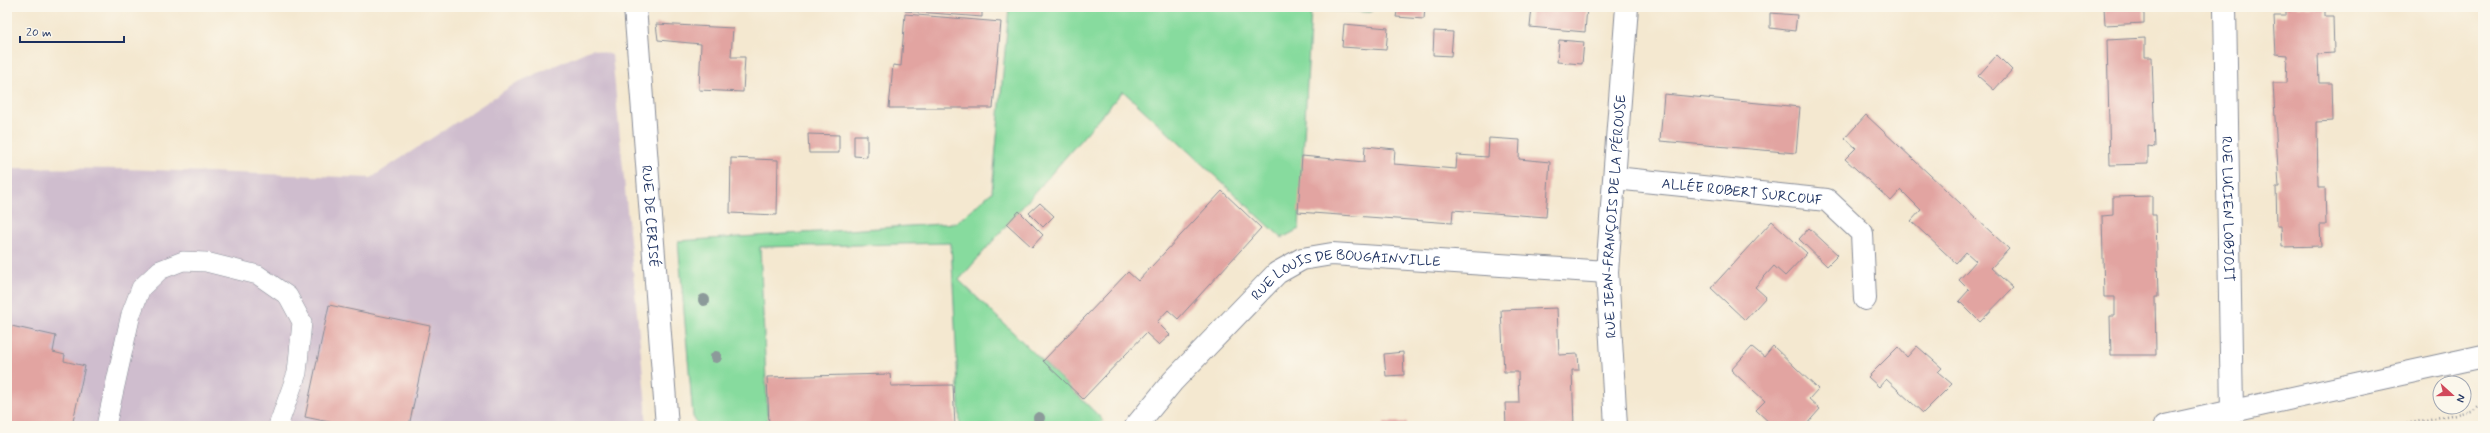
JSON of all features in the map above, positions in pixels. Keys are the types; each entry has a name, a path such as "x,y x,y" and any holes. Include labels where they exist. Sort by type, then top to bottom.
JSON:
{"street":[{"name":"RUE DE CERISÉ","path":"634,7 667,426"},
{"name":"RUE JEAN-FRANÇOIS DE LA PÉROUSE","path":"1616,426 1607,272 1627,7"},
{"name":"RUE LUCIEN LOBJOIT","path":"2225,7 2232,412"},
{"name":"ALLÉE ROBERT SURCOUF","path":"1615,178 1828,200 1862,233 1865,299"},
{"name":"RUE LOUIS DE BOUGAINVILLE","path":"1139,425 1173,381 1277,273 1302,259 1332,254 1607,272"},
{"path":"2165,426 2483,356"}],"lane":[{"path":"106,426 131,314 141,288 160,270 183,261 206,262 258,275 288,296 302,322 296,372 278,426"}],"path":[{"path":"2395,426 2471,411 2483,402"}],"shaded area":[{"path":"592,49 612,55 646,406 646,426 7,426 7,168 126,169 371,178 516,83"}],"green space":[{"path":"1009,7 1372,7 1371,12 1311,10 1299,229 1282,238 1123,91 959,280 1103,420 1099,426 960,426 951,243 760,247 768,426 699,426 693,417 678,241 956,223 992,192"}],"building":[{"path":"905,7 982,7 982,17 905,11"},
{"path":"1398,7 1425,7 1424,19 1396,17"},
{"path":"1532,7 1587,7 1585,32 1530,27"},
{"path":"2104,7 2144,7 2144,23 2105,25"},
{"path":"2286,7 2325,7 2325,16 2333,16 2334,53 2318,54 2319,83 2332,83 2333,121 2317,122 2318,187 2325,187 2326,225 2320,225 2321,246 2282,247 2281,226 2277,226 2276,187 2279,187 2273,83 2286,83 2287,55 2276,54 2274,16 2286,16"},
{"path":"1770,13 1797,15 1795,31 1770,28"},
{"path":"905,14 1001,22 993,108 889,108 893,65 901,66"},
{"path":"656,24 733,28 731,57 745,57 743,92 699,90 701,44 658,40"},
{"path":"1344,24 1388,28 1386,50 1342,47"},
{"path":"1434,31 1453,32 1451,56 1433,55"},
{"path":"2145,38 2145,57 2152,57 2155,147 2148,146 2148,164 2110,165 2107,40"},
{"path":"1559,40 1584,42 1582,64 1557,62"},
{"path":"1997,55 2012,70 1994,90 1978,76"},
{"path":"1664,94 1800,107 1796,153 1660,141"},
{"path":"1866,115 2009,249 1991,268 2013,288 1980,322 1959,301 1969,290 1959,280 1976,261 1966,252 1956,263 1911,221 1921,210 1901,190 1891,201 1845,159 1856,148 1845,138"},
{"path":"808,134 839,135 839,153 809,153"},
{"path":"854,135 867,135 867,157 854,156"},
{"path":"1489,138 1520,140 1519,159 1550,162 1546,217 1453,210 1452,223 1298,212 1302,156 1364,162 1365,146 1395,149 1394,164 1456,169 1457,155 1488,157"},
{"path":"731,158 778,160 777,215 730,213"},
{"path":"1222,191 1261,228 1178,319 1168,310 1157,322 1170,335 1159,345 1146,333 1083,399 1043,361 1128,272 1138,281"},
{"path":"2152,196 2152,215 2156,215 2158,297 2155,297 2156,355 2111,355 2110,316 2115,316 2115,297 2104,297 2102,216 2113,215 2113,197"},
{"path":"1040,203 1054,216 1043,227 1029,213"},
{"path":"1019,211 1043,235 1032,247 1007,224"},
{"path":"1772,221 1807,253 1785,276 1774,266 1755,287 1766,297 1745,320 1711,288"},
{"path":"1809,228 1838,255 1827,266 1799,239"},
{"path":"329,305 430,326 409,426 348,426 305,417"},
{"path":"1557,308 1559,355 1578,354 1579,370 1572,370 1574,426 1506,426 1505,403 1519,403 1518,372 1504,372 1501,310"},
{"path":"7,325 56,336 53,352 65,355 64,361 85,366 72,426 7,426"},
{"path":"1773,346 1818,389 1809,399 1820,409 1805,426 1773,426 1756,410 1765,401 1731,370 1752,347 1764,357"},
{"path":"1917,346 1942,368 1938,372 1952,384 1923,413 1886,379 1879,387 1868,377 1898,347 1907,357"},
{"path":"1403,352 1404,375 1386,376 1384,354"},
{"path":"890,374 891,386 953,385 955,426 769,426 767,377"},
{"path":"1384,422 1407,422 1407,426 1384,426"}]}
